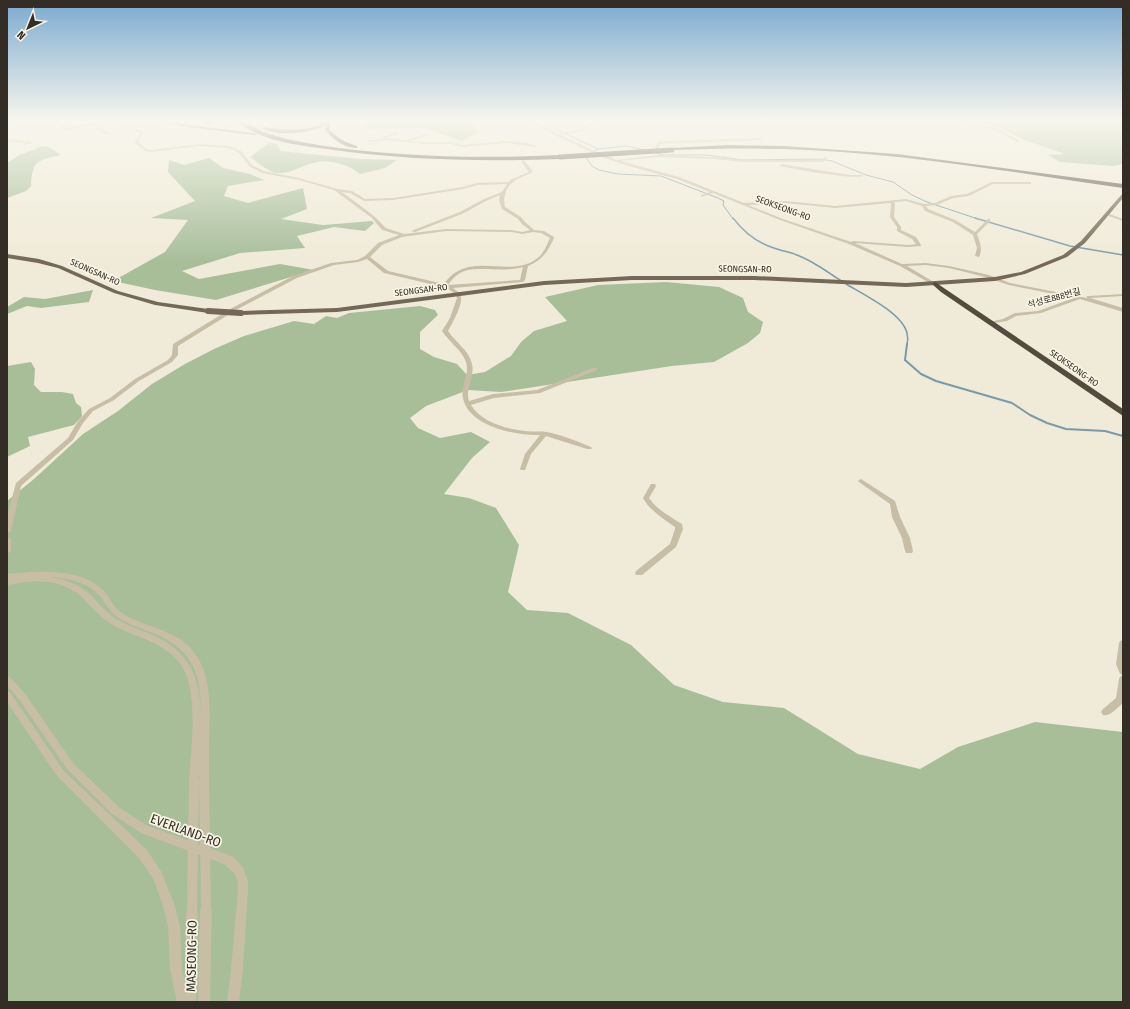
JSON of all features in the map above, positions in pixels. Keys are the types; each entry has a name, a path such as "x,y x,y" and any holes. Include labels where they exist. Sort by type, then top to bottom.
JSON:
{"highway":[{"path":"979,168 1123,187"},
{"name":"SEOKSEONG-RO","path":"935,284 943,291 1123,409"},
{"name":"SEOKSEONG-RO","path":"993,323 1123,414"}],"main road":[{"path":"935,284 994,278 1023,273 1057,260 1081,244 1123,195"},
{"name":"SEONGSAN-RO","path":"7,257 23,258 60,267 116,292 157,304 208,311 241,313 336,310 544,283 632,278 754,278 906,285 935,284"}],"street":[{"path":"255,168 263,172 351,192 364,200 393,200 463,188 477,184 509,183"},
{"path":"528,168 531,172 515,178 509,183 500,200 504,208 520,218 522,223 533,231"},
{"name":"SEOKSEONG-RO","path":"646,168 849,242 903,265 935,284"},
{"path":"799,168 862,176"},
{"path":"744,205 785,202 835,207 911,201 927,205 936,204 952,197 968,195 992,182 1030,183"},
{"path":"335,189 373,217 384,229 401,236 446,230 507,231 522,233 533,231 542,232 552,238 549,248 526,266 467,268 453,276 447,286"},
{"path":"7,530 18,485 71,439 80,422 91,410 112,399 138,380 170,361 175,355 175,345 234,309 295,277 333,264 358,261 367,257 380,244 461,213 485,200 503,193"},
{"path":"702,196 712,193"},
{"path":"849,242 856,241 908,246 919,245 914,238 899,231 892,217 891,202"},
{"path":"927,205 926,210 954,220 976,234 979,244 977,256"},
{"path":"1107,214 1123,220"},
{"path":"976,234 988,221"},
{"path":"367,257 386,272 447,286 521,282 524,278 526,266"},
{"path":"903,265 926,264 949,267 994,278 1009,284 1082,298 1123,310"},
{"path":"447,286 457,294 459,298 453,318 445,331 468,358 470,367 465,396 467,404 476,415 492,424 519,432 544,434 589,448"},
{"name":"석성로888번길","path":"993,323 1005,320 1015,315 1039,312 1082,298 1123,295"},
{"path":"467,404 493,396 538,392 595,369"},
{"path":"523,469 528,454 544,434"},
{"path":"861,481 892,503 896,517 906,538 909,551"},
{"path":"639,573 673,545 679,529 679,526 662,515 647,502 646,498 653,486"},
{"path":"7,539 7,551"},
{"path":"7,577 42,574 65,576 88,582 100,591 117,613 178,642 188,652 197,665 204,683 206,702 199,780"},
{"path":"7,582 36,579 62,583 80,589 110,619 134,632 159,641 175,652 187,668 194,686 199,780"},
{"path":"1123,643 1120,664 1123,672"},
{"name":"EVERLAND-RO","path":"7,678 23,698 70,766 116,811 145,830 228,860 239,870 243,882 243,891 238,969 233,1002"},
{"path":"1106,712 1120,700 1123,679"},
{"path":"7,695 60,773 143,854 158,877 169,906 174,926 176,970 183,1002"},
{"name":"MASEONG-RO","path":"199,780 206,910 204,1002"},
{"name":"MASEONG-RO","path":"190,1002 192,913 199,780"}],"green space":[{"path":"7,168 34,168 31,186 26,191 7,198"},
{"path":"168,168 223,168 250,174 264,180 228,186 224,196 248,203 303,188 307,209 281,219 323,225 372,221 374,223 365,231 334,227 297,236 305,248 240,253 182,271 199,279 280,264 314,270 216,300 155,290 113,281 165,252 188,220 151,218 195,201 168,172"},
{"path":"266,168 298,168 282,173 277,173"},
{"path":"350,168 385,168 360,174"},
{"path":"666,282 719,287 743,298 748,312 763,322 760,333 748,343 714,362 672,366 501,392 468,390 426,406 410,418 418,428 440,438 471,432 490,442 472,458 444,494 469,498 496,508 519,545 508,592 527,610 568,613 631,645 674,685 723,702 784,708 858,754 920,769 958,747 1035,722 1123,732 1123,1002 7,1002 7,501 34,479 83,434 118,411 152,384 185,364 244,336 294,321 314,324 326,316 337,318 349,313 420,306 435,310 438,315 420,332 420,349 434,357 457,364 467,375 485,372 511,356 521,342 534,331 567,321 545,297 598,285"},
{"path":"93,290 89,302 41,308 27,306 7,314 7,307 24,297 45,299"},
{"path":"31,362 35,369 34,385 41,392 62,392 73,394 76,403 81,407 82,416 74,425 28,437 30,446 7,457 7,366"}],"waterway":[{"path":"596,168 618,174 661,176 724,201 723,205 733,219"},
{"path":"849,168 866,175 893,182 912,195 927,202 975,218"},
{"path":"733,218 756,240 768,246 803,257 840,280"},
{"path":"975,218 1070,246 1123,255"},
{"path":"846,284 881,305 898,318 907,333 907,345"},
{"path":"907,344 905,360 921,374 936,381 1012,403 1030,415 1047,423 1066,429 1105,431 1123,436"}]}
